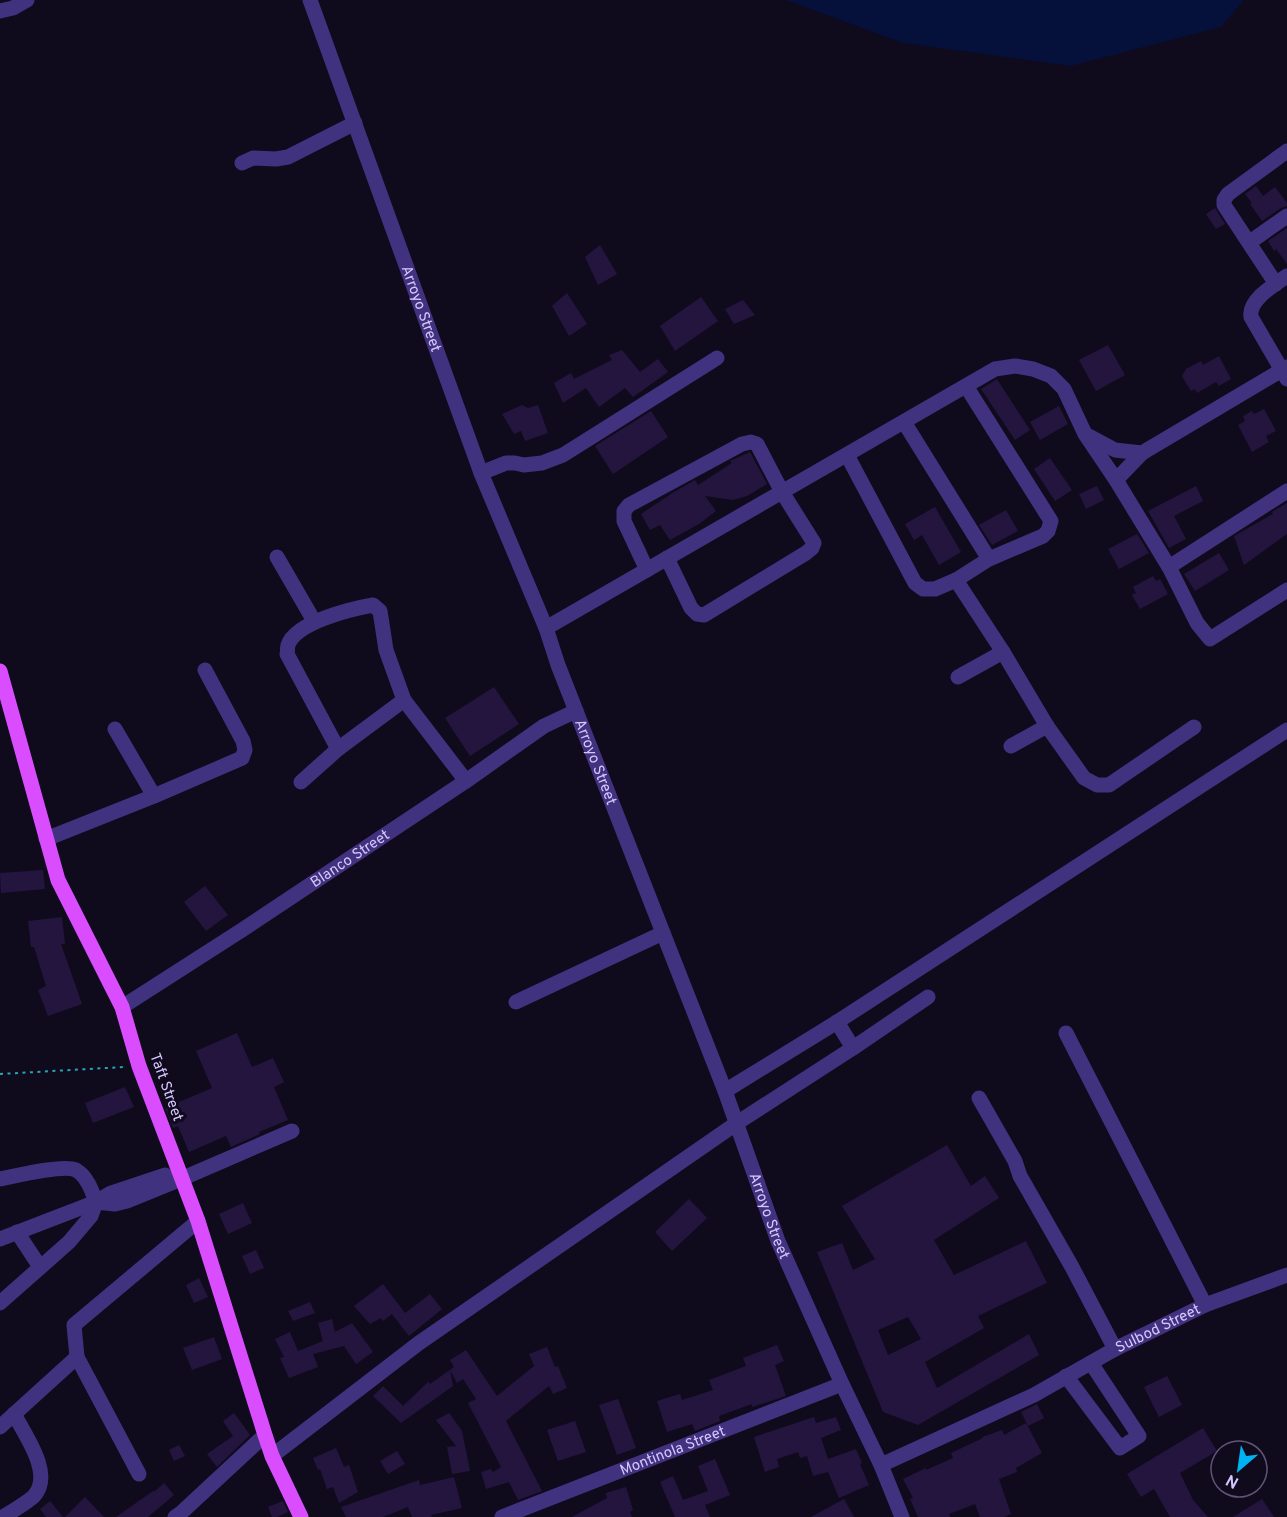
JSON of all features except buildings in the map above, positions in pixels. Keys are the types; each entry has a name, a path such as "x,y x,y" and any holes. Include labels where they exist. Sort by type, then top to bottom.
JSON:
{"main road":[{"name":"Taft Street","path":"0,671 58,880 122,1007 138,1066 198,1221 265,1435 301,1517"}],"street":[{"path":"0,11 13,8 27,0"},
{"name":"Arroyo Street","path":"310,0 481,473 546,628 558,665 725,1091 778,1241 902,1517"},
{"path":"242,163 253,158 288,157 355,123"},
{"path":"1116,480 1142,453 1285,372 1251,317 1250,310 1253,303 1282,280 1250,242 1224,205 1224,200 1228,194 1287,151"},
{"path":"1250,242 1287,216"},
{"path":"481,473 506,463 524,465 542,463 563,455 717,358"},
{"path":"546,628 995,369 1015,366 1033,369 1051,376 1064,389 1085,434 1116,480 1168,567 1197,623 1210,639 1287,590"},
{"path":"847,454 915,583 923,589 935,589 956,580 990,559 1043,536 1050,521 966,386"},
{"path":"904,422 990,559"},
{"path":"1085,434 1115,450 1142,453"},
{"path":"647,570 624,520 624,511 629,506 742,444 751,442 757,444 782,492 814,543 806,553 704,615 697,614 691,608 667,558"},
{"path":"1168,567 1287,491"},
{"path":"277,557 314,621"},
{"path":"956,580 1003,652 1047,726 1084,778 1097,785 1109,785 1194,727"},
{"path":"338,749 287,654 288,644 314,621 372,605 380,611 386,650 404,700 466,781"},
{"path":"958,677 1003,652"},
{"path":"46,839 242,758 245,750 243,741 206,670"},
{"path":"302,782 338,749 404,700"},
{"name":"Blanco Street","path":"122,1007 466,781 544,726 576,711"},
{"path":"1011,746 1047,726"},
{"path":"115,729 154,796"},
{"path":"725,1091 837,1022 1287,730"},
{"path":"516,1002 663,933"},
{"path":"273,1456 420,1343 737,1123 928,997"},
{"path":"837,1022 853,1048"},
{"path":"1066,1033 1205,1305"},
{"path":"979,1098 1115,1349"},
{"path":"0,1239 96,1202 115,1204 127,1201 180,1175 292,1131"},
{"path":"0,1179 59,1168 76,1170 87,1181 96,1202 91,1216 69,1242 0,1303"},
{"path":"139,1474 77,1357 74,1325 198,1221"},
{"path":"17,1232 40,1267"},
{"name":"Sulbod Street","path":"881,1466 1034,1395 1115,1349 1205,1305 1287,1275"},
{"path":"0,1427 77,1357"},
{"path":"1066,1376 1120,1448 1139,1436 1091,1363"},
{"name":"Montinola Street","path":"502,1517 842,1384"},
{"path":"3,1517 34,1496 40,1483 39,1459 14,1414"},
{"path":"175,1517 265,1435"}],"path":[{"path":"0,1074 138,1066"}],"shaded area":[{"path":"786,0 1244,0 1221,27 1071,66 903,43"}]}
